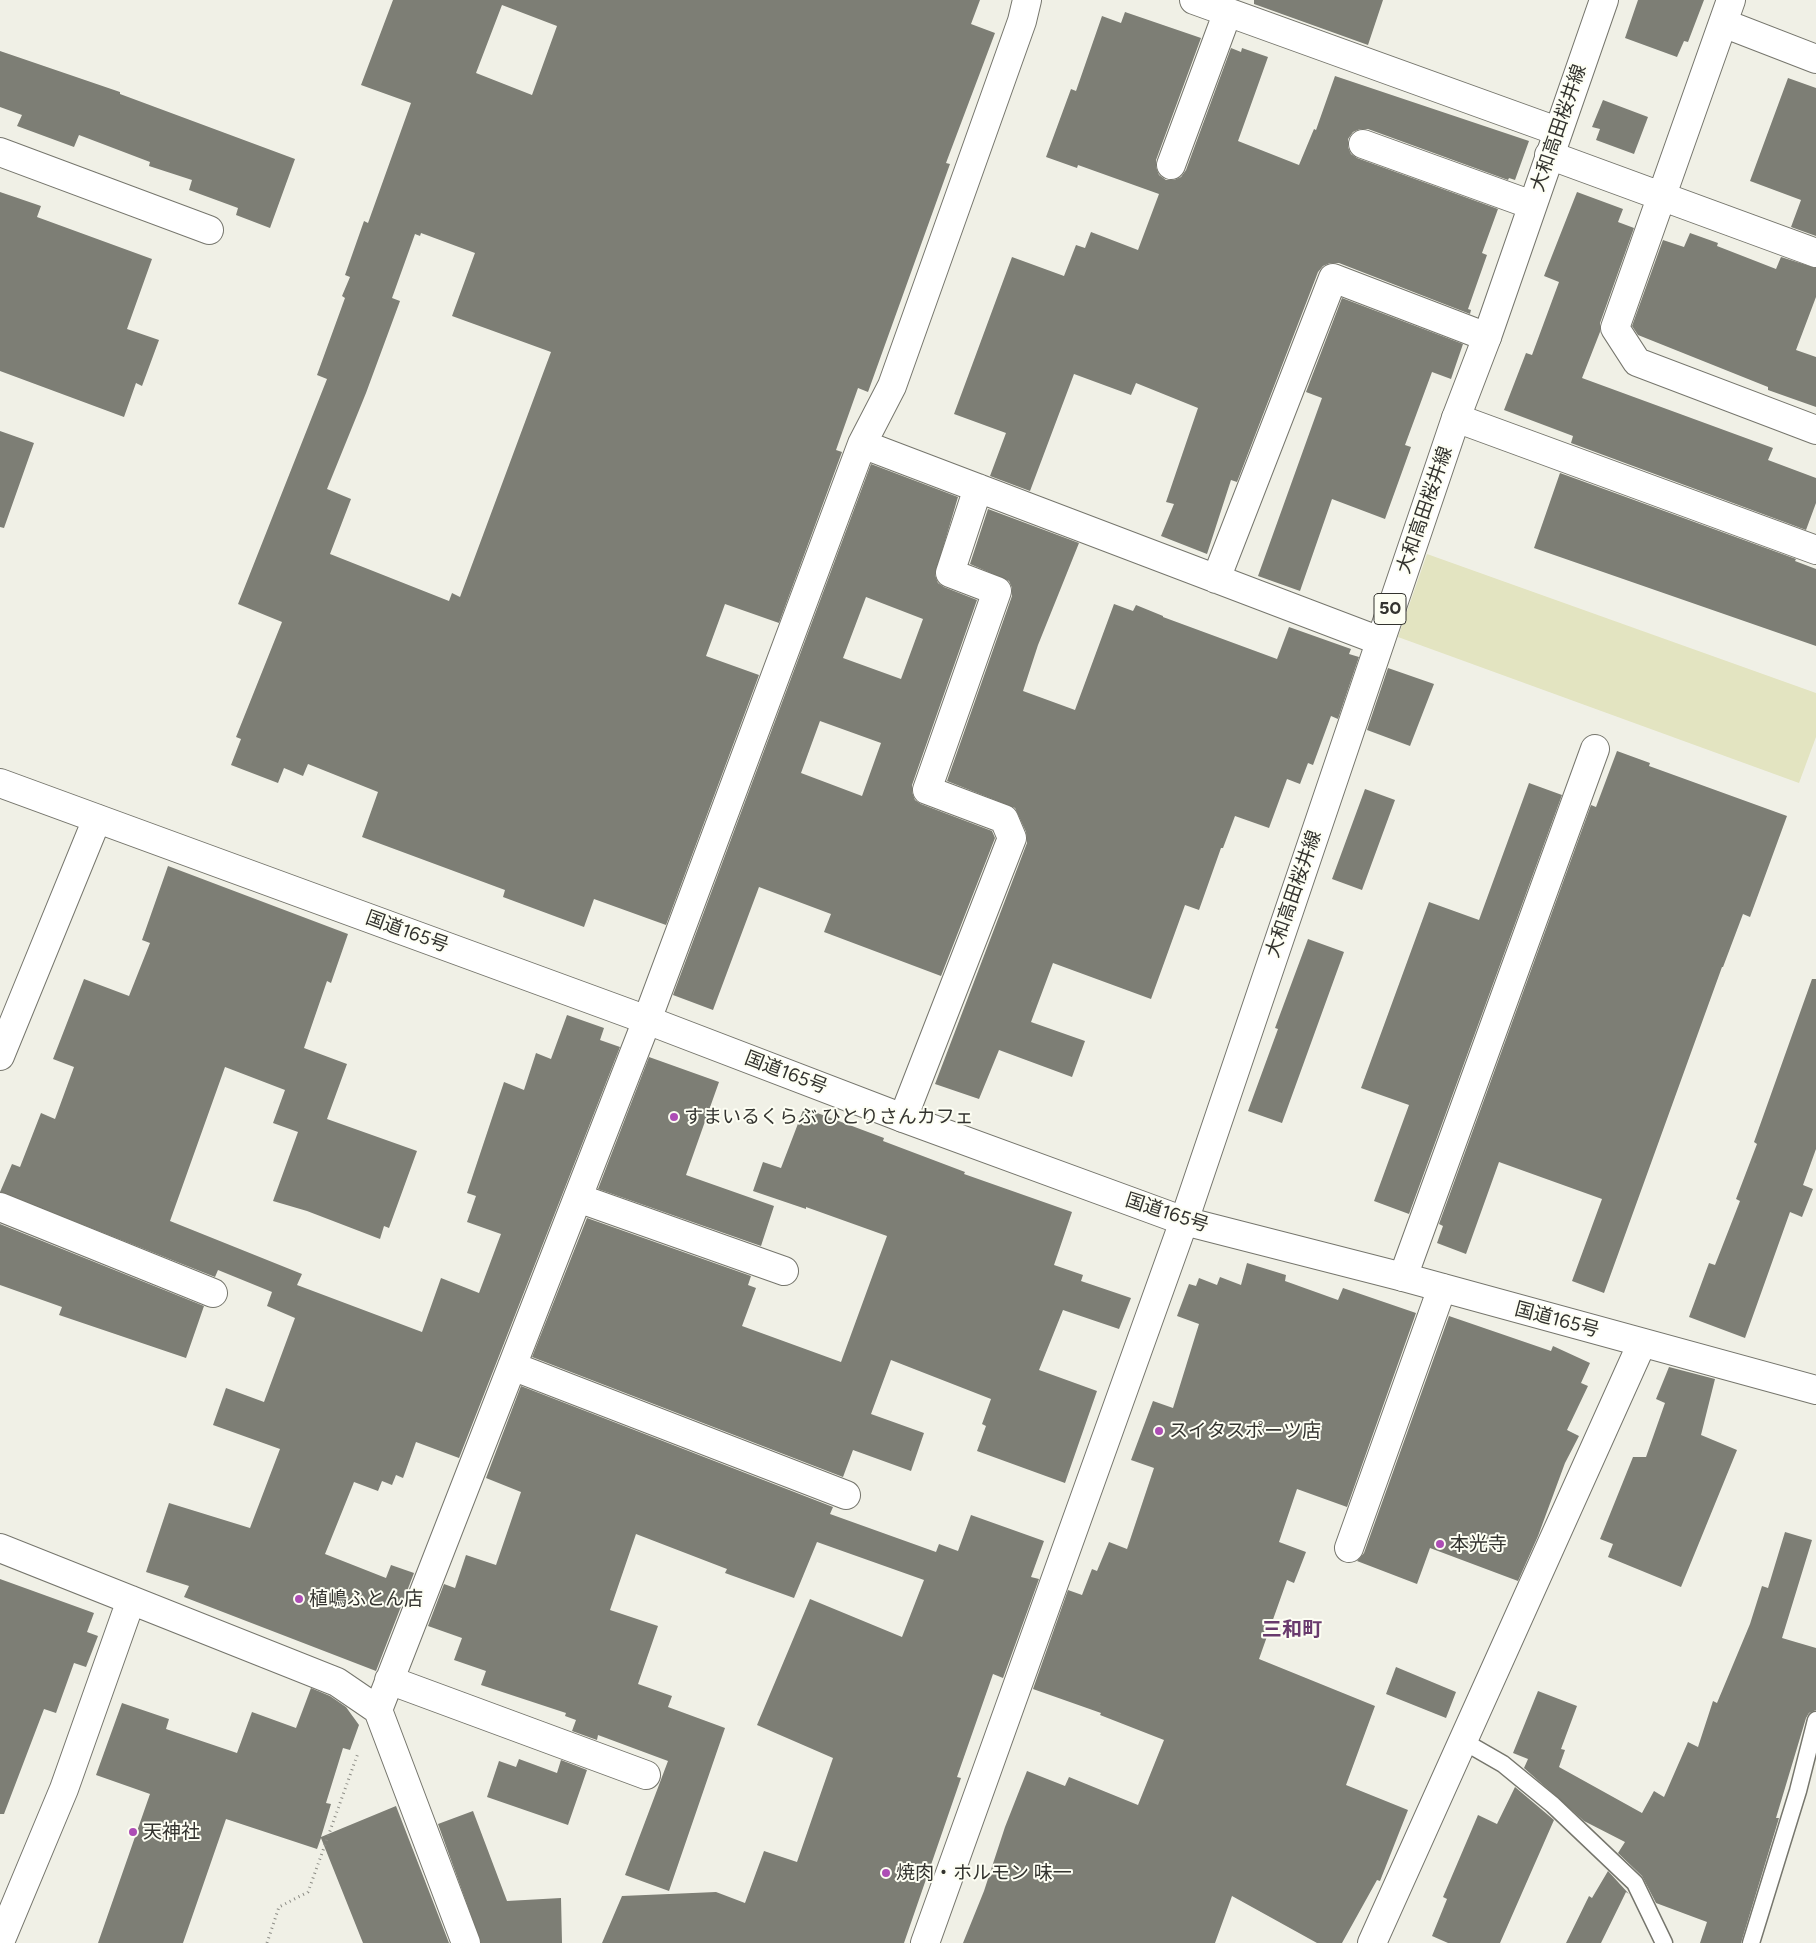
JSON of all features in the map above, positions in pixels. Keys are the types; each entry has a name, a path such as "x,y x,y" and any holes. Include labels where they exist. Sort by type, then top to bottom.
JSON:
{"main road":[{"path":"378,1710 647,1020 862,444 892,386 1022,21 1027,0"},
{"path":"1194,0 1553,143 1662,196 1816,253"},
{"name":"大和高田桜井線","path":"925,1943 1184,1221 1456,418 1487,337 1604,0"},
{"path":"1816,59 1727,11 1615,328 1637,362 1816,430"},
{"path":"1172,165 1227,14"},
{"path":"1363,144 1532,206"},
{"path":"0,152 209,230"},
{"path":"1216,579 1333,278 1487,337"},
{"path":"1456,418 1816,550"},
{"path":"862,444 1380,641"},
{"path":"903,1118 1012,838 1004,819 928,790 997,591 950,573 978,488"},
{"path":"1403,1277 1595,749"},
{"name":"国道165号","path":"0,784 647,1020 903,1118 1184,1221 1403,1277 1816,1390"},
{"path":"0,1056 97,819"},
{"path":"578,1198 784,1271"},
{"path":"0,1207 213,1293"},
{"path":"1349,1548 1442,1288"},
{"path":"1372,1943 1642,1343"},
{"path":"512,1366 846,1495"},
{"path":"0,1548 337,1682 378,1710 466,1943"},
{"path":"0,1942 64,1789 131,1600"},
{"path":"389,1680 646,1775"}],"lane":[{"path":"1751,1943 1798,1791 1816,1720"},
{"path":"1463,1741 1503,1764 1635,1883 1664,1943"}],"path":[{"path":"267,1943 279,1907 308,1892 358,1751 390,1741"}],"green space":[{"path":"1427,554 1816,693 1816,737 1799,783 1398,637"}],"building":[{"path":"393,0 980,0 971,24 995,33 946,163 950,164 868,392 858,388 836,450 842,452 779,623 725,604 706,656 759,675 666,925 594,899 584,927 503,897 505,890 362,837 378,792 308,764 303,776 284,768 278,783 231,765 241,739 236,737 282,622 238,604 327,379 317,375 345,298 342,296 350,277 345,275 364,221 368,223 411,103 361,85","holes":["502,5 557,26 532,95 476,73","421,233 475,253 452,316 551,352 460,597 452,593 449,601 330,554 351,499 327,489 366,393 400,301 392,298 415,234 420,236"]},
{"path":"1254,0 1383,0 1368,45 1254,4"},
{"path":"1638,0 1704,0 1688,42 1684,41 1677,57 1625,38"},
{"path":"1125,12 1201,38 1156,160 1159,175 1166,180 1174,180 1181,177 1186,170 1231,48 1241,52 1242,48 1268,57 1238,141 1299,165 1314,129 1316,130 1335,76 1529,141 1515,180 1509,178 1508,180 1368,129 1360,129 1353,132 1348,139 1348,147 1351,154 1357,158 1498,209 1482,253 1487,255 1468,309 1471,310 1470,314 1339,263 1330,263 1323,266 1318,272 1237,482 1231,480 1207,554 1161,536 1174,504 1166,502 1198,408 1136,383 1131,395 1074,374 1030,491 990,476 1006,433 954,414 1012,257 1064,276 1076,245 1085,248 1091,232 1138,250 1159,194 1078,165 1077,168 1046,157 1071,89 1076,91 1102,16 1121,23"},
{"path":"0,51 120,92 120,94 295,159 270,228 236,215 238,208 189,190 192,180 149,166 150,162 79,135 74,147 17,126 22,115 0,107"},
{"path":"1788,78 1816,88 1816,236 1791,227 1801,200 1750,181"},
{"path":"1603,100 1648,117 1634,154 1596,140 1600,129 1592,127"},
{"path":"0,192 41,206 37,217 152,259 127,329 159,340 142,386 136,383 124,417 0,371"},
{"path":"1577,192 1623,209 1618,222 1634,228 1600,323 1600,332 1582,378 1773,448 1768,460 1816,478 1816,503 1806,530 1571,443 1573,436 1504,410 1526,353 1532,355 1559,282 1544,276"},
{"path":"1690,233 1718,243 1717,246 1776,269 1781,257 1816,268 1816,297 1796,350 1816,357 1816,407 1768,390 1768,387 1638,335 1632,326 1663,240 1684,247"},
{"path":"1342,298 1463,344 1451,379 1432,372 1405,445 1411,447 1385,519 1332,499 1300,591 1258,576 1322,398 1306,392"},
{"path":"0,431 34,443 4,528 0,527"},
{"path":"871,464 958,497 935,575 938,583 944,587 977,600 912,785 912,792 915,800 921,804 992,831 995,838 941,976 824,932 831,914 759,887 713,1010 673,995","holes":["866,597 923,619 901,679 843,658","820,721 881,743 862,796 801,773"]},
{"path":"1560,473 1796,559 1795,561 1816,569 1816,646 1534,548"},
{"path":"988,509 1079,543 1038,645 1023,691 1075,710 1114,604 1133,611 1136,605 1163,617 1277,659 1289,627 1351,649 1349,654 1359,657 1338,719 1331,716 1313,765 1308,763 1300,784 1287,779 1269,828 1235,816 1223,848 1221,848 1199,910 1185,905 1151,999 1053,963 1031,1022 1085,1041 1072,1077 999,1050 979,1099 935,1084 1027,843 1026,832 1015,808 947,781 1012,596 1012,588 1009,581 970,564"},
{"path":"1388,668 1434,684 1410,746 1367,730"},
{"path":"1617,751 1650,763 1649,766 1787,816 1750,917 1743,914 1722,967 1604,1293 1572,1281 1602,1199 1499,1162 1466,1254 1437,1243 1443,1226 1439,1224 1591,805 1596,807"},
{"path":"1529,783 1562,795 1409,1214 1374,1201 1409,1105 1361,1088 1429,902 1479,920"},
{"path":"1365,789 1395,800 1362,890 1332,879"},
{"path":"168,866 348,934 331,983 327,981 304,1048 347,1064 327,1119 417,1151 389,1228 384,1226 380,1239 307,1211 273,1201 298,1132 273,1123 285,1090 225,1067 170,1221 302,1274 297,1285 422,1332 441,1278 479,1293 501,1234 467,1222 476,1196 467,1193 504,1082 524,1090 536,1053 551,1059 567,1015 604,1028 600,1040 620,1047 459,1458 416,1442 403,1478 396,1475 392,1485 382,1481 378,1491 354,1482 325,1554 386,1578 391,1565 414,1573 376,1671 184,1597 189,1586 146,1572 169,1503 250,1528 280,1449 213,1425 226,1388 264,1402 295,1318 267,1306 272,1292 218,1270 215,1277 0,1192 12,1164 20,1167 41,1113 55,1119 74,1067 53,1059 84,979 129,996 150,943 142,940"},
{"path":"1308,939 1344,952 1282,1123 1248,1111 1278,1029 1275,1028"},
{"path":"1812,979 1816,979 1816,1149 1803,1185 1813,1189 1802,1217 1790,1212 1745,1338 1689,1317 1709,1263 1715,1265 1740,1201 1736,1199 1757,1144 1754,1142"},
{"path":"649,1057 719,1082 686,1175 774,1206 761,1246 598,1189"},
{"path":"804,1108 884,1138 883,1141 965,1172 964,1174 1072,1212 1054,1265 1083,1275 1081,1281 1131,1298 1119,1329 1063,1310 1039,1370 1097,1391 1065,1483 977,1451 986,1426 982,1424 991,1399 891,1360 871,1414 924,1433 911,1471 853,1450 843,1477 532,1357 587,1218 751,1276 748,1285 756,1288 742,1326 841,1362 887,1236 806,1207 806,1209 753,1191 763,1162 781,1168"},
{"path":"0,1224 204,1306 186,1358 59,1315 62,1307 0,1285"},
{"path":"1247,1263 1286,1275 1285,1281 1338,1300 1343,1288 1416,1313 1347,1507 1297,1489 1279,1542 1306,1552 1294,1583 1287,1580 1259,1659 1375,1706 1346,1785 1408,1810 1380,1881 1377,1880 1342,1943 1317,1943 1232,1896 1215,1943 963,1943 984,1891 1005,1827 1027,1771 1065,1786 1069,1777 1138,1805 1164,1740 1100,1715 1101,1713 1033,1689 1068,1590 1082,1595 1092,1569 1097,1571 1109,1542 1127,1549 1154,1468 1131,1460 1153,1401 1173,1408 1199,1324 1177,1316 1189,1284 1196,1286 1199,1278 1217,1285 1220,1277 1241,1285"},
{"path":"1449,1316 1551,1351 1553,1346 1590,1363 1581,1383 1588,1386 1567,1430 1579,1436 1565,1463 1538,1536 1518,1581 1430,1548 1417,1584 1357,1561 1364,1553"},
{"path":"1669,1367 1715,1379 1701,1435 1737,1450 1681,1587 1608,1557 1613,1544 1600,1539 1633,1457 1646,1457 1665,1403 1656,1399"},
{"path":"521,1386 833,1507 830,1514 936,1552 939,1544 958,1551 971,1515 1044,1541 1031,1577 1039,1579 1003,1678 993,1674 957,1777 961,1778 904,1943 602,1943 622,1896 716,1892 745,1903 764,1851 797,1862 833,1758 757,1725 810,1599 902,1637 924,1580 817,1542 794,1598 725,1573 727,1569 636,1534 610,1610 658,1626 638,1684 672,1696 668,1707 725,1728 669,1891 625,1875 668,1761 598,1735 597,1740 572,1731 576,1720 565,1716 566,1713 481,1685 486,1671 454,1660 462,1638 428,1626 444,1584 455,1588 466,1555 496,1565 521,1492 486,1478"},
{"path":"1785,1532 1812,1540 1782,1638 1816,1648 1816,1710 1809,1713 1806,1718 1776,1818 1779,1818 1741,1943 1700,1943 1707,1922 1656,1903 1642,1876 1618,1853 1625,1842 1584,1821 1524,1768 1528,1759 1513,1753 1538,1691 1577,1706 1561,1749 1565,1750 1559,1767 1642,1813 1654,1791 1664,1797 1688,1742 1698,1747 1713,1701 1717,1703 1750,1624 1762,1586 1768,1588"},
{"path":"0,1579 94,1613 87,1632 98,1636 86,1667 74,1663 56,1713 44,1709 4,1814 0,1814"},
{"path":"1396,1667 1456,1692 1446,1718 1386,1694"},
{"path":"311,1688 330,1696 346,1707 359,1725 350,1750 343,1748 326,1803 331,1804 321,1837 396,1806 449,1943 363,1943 321,1838 317,1849 226,1819 183,1943 98,1943 150,1794 96,1775 122,1703 169,1719 166,1729 237,1753 252,1712 296,1728"},
{"path":"519,1759 557,1773 561,1760 587,1770 568,1825 487,1797 499,1761 516,1767"},
{"path":"1515,1787 1554,1820 1500,1943 1448,1943 1432,1936 1447,1899 1443,1897 1478,1815 1497,1824"},
{"path":"473,1811 507,1901 561,1898 562,1943 481,1943 438,1824"},
{"path":"1608,1871 1629,1894 1626,1892 1601,1943 1566,1943 1589,1896 1592,1898"}],"place":[{"name":"すまいるくらぶ ひとりさんカフェ","path":"674,1117"},
{"name":"スイタスポーツ店","path":"1159,1431"},
{"name":"本光寺","path":"1440,1544"},
{"name":"植嶋ふとん店","path":"299,1599"},
{"name":"天神社","path":"133,1832"},
{"name":"焼肉・ホルモン 味一","path":"886,1873"}],"district":[{"name":"三和町","path":"1292,1630"}]}
